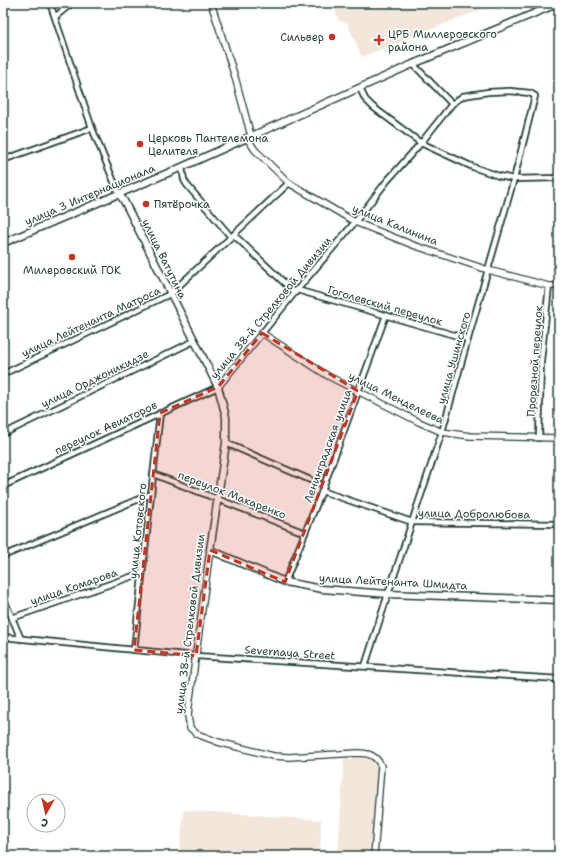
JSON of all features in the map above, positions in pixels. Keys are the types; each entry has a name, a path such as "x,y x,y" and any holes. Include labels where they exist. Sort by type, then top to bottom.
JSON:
{"main road":[{"name":"улица 3 Интернационала","path":"3,243 119,194 413,64 559,3"},
{"name":"улица Ватутина","path":"119,194 124,201 218,387"},
{"name":"улица 38-й Стрелковой Дивизии","path":"210,550 226,443 226,418 218,387"},
{"name":"улица Лейтенанта Шмидта","path":"210,550 285,582 322,589 388,594 559,600"}],"street":[{"name":"улица Ватутина","path":"50,3 92,128 119,194"},
{"path":"55,17 72,3"},
{"name":"улица Калинина","path":"211,3 235,77 249,137 255,150 289,183 355,222 413,245 488,270 549,286 559,286"},
{"path":"413,64 452,104"},
{"path":"360,88 365,99 373,107 421,143 472,167 514,179 559,178"},
{"name":"улица Ушинского","path":"365,666 442,432 514,179 535,96 530,92 510,90 488,92 463,96 452,104"},
{"name":"улица 38-й Стрелковой Дивизии","path":"218,387 452,104"},
{"path":"3,160 92,128"},
{"name":"Гоголевский переулок","path":"182,166 187,185 233,236 296,291 468,339"},
{"name":"улица Лейтенанта Матроса","path":"3,374 170,294 289,183"},
{"name":"Прорезной переулок","path":"539,438 541,362 549,286"},
{"name":"Ленинградская улица","path":"285,582 323,488 386,315"},
{"name":"улица Менделеева","path":"262,333 328,376 442,432 470,436 559,438"},
{"name":"улица Орджоникидзе","path":"3,434 194,341"},
{"name":"переулок Авиаторов","path":"3,486 218,387"},
{"name":"улица Котовского","path":"134,650 160,413"},
{"name":"улица Добролюбова","path":"226,443 323,488 412,522 559,524"},
{"name":"переулок Макаренко","path":"153,474 305,533"},
{"path":"3,556 151,494"},
{"name":"улица 38-й Стрелковой Дивизии","path":"210,550 188,716 190,728 197,734 218,742 273,756 289,757 358,753 374,756 381,766 374,856"},
{"name":"улица Комарова","path":"12,618 142,573"},
{"path":"3,597 21,639"},
{"name":"Severnaya Street","path":"3,637 196,656 559,679"}],"highlighted area":[{"path":"262,333 358,391 285,582 210,550 196,656 134,650 160,413 218,387"}],"shaded area":[{"name":"ЦРБ Миллеровского района","path":"332,3 497,3 362,57 347,23 339,21"},
{"path":"344,757 368,758 377,764 379,770 372,856 338,856"},
{"path":"184,810 321,820 320,856 179,856"}],"place":[{"name":"Сильвер","path":"332,37"},
{"name":"ЦРБ Миллеровского района","path":"379,40"},
{"name":"Церковь Пантелемона Целителя","path":"140,144"},
{"name":"Пятёрочка","path":"146,204"},
{"name":"Милеровский ГОК","path":"72,257"}]}
